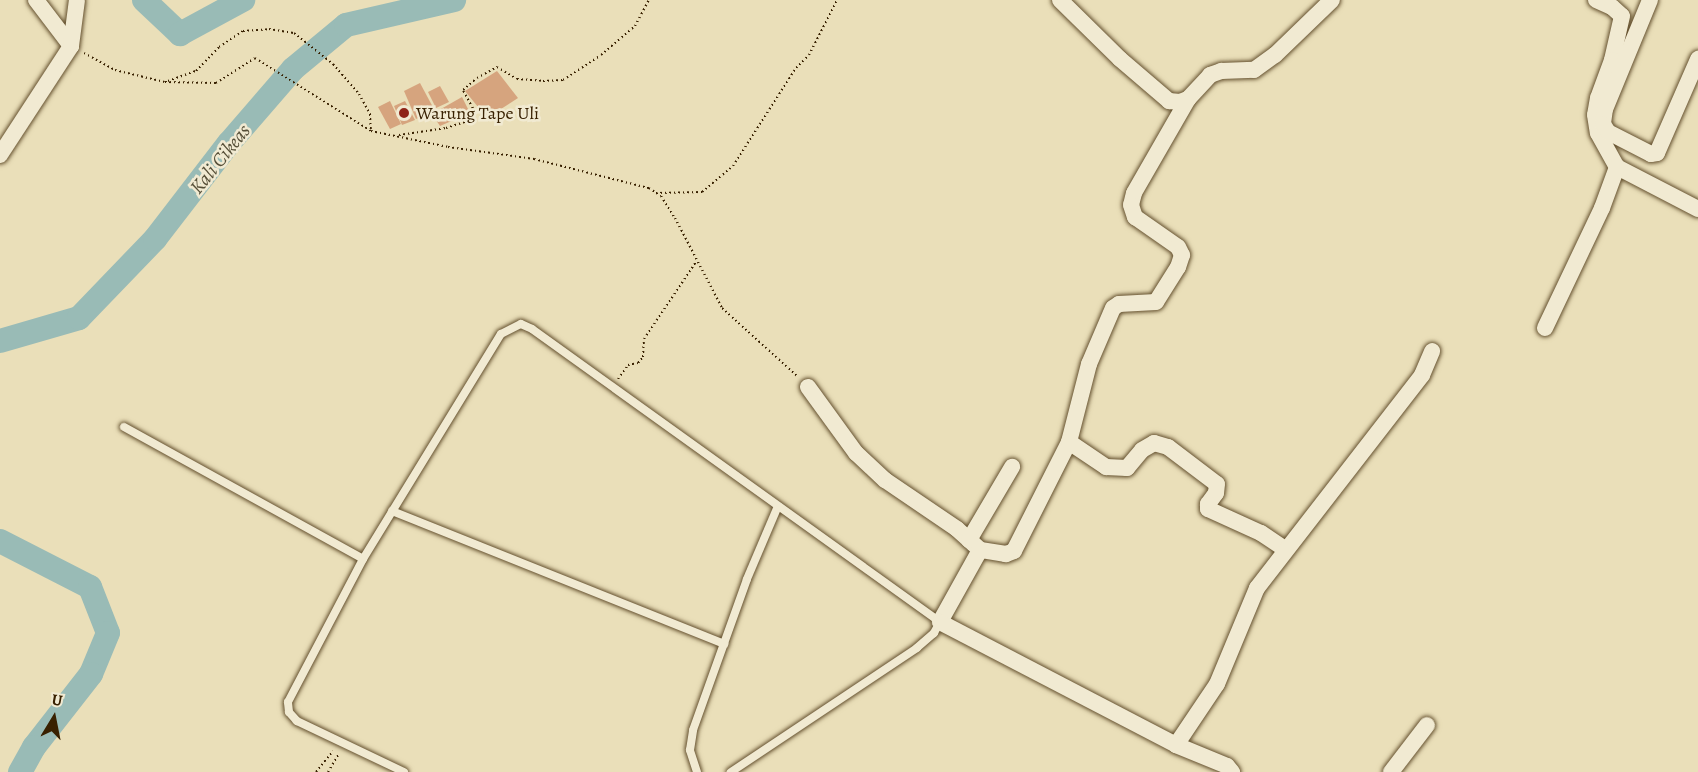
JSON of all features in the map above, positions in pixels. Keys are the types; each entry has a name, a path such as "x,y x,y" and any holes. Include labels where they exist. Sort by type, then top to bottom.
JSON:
{"street":[{"path":"36,0 70,46"},
{"path":"0,155 70,46 77,0"},
{"path":"1060,0 1120,59 1169,101 1188,99"},
{"path":"808,387 856,453 885,480 957,529 974,545 1006,554 1014,551 1069,442 1089,364 1113,308 1119,304 1156,302 1178,267 1182,255 1178,247 1135,217 1131,205 1134,193 1188,99 1210,75 1221,71 1254,70 1275,55 1332,0"},
{"path":"1596,0 1612,7 1622,16 1612,60 1598,98 1595,115 1598,133 1617,167 1698,209"},
{"path":"1650,0 1605,109 1604,124 1608,132 1651,154 1657,153 1698,59"},
{"path":"1545,328 1602,208 1617,167"},
{"path":"1176,745 1217,684 1257,588 1422,375 1432,351"},
{"path":"1069,442 1106,467 1127,468 1142,450 1154,443 1168,447 1216,484 1216,493 1208,504 1208,509 1261,533 1285,549"},
{"path":"1012,467 940,622 1176,745 1227,766 1232,772"},
{"path":"1391,772 1427,725"}],"lane":[{"path":"404,772 297,721 289,712 288,702 363,559 501,334 521,324 532,329 940,622 934,633 917,648 731,772"},
{"path":"124,427 363,559"},
{"path":"697,772 690,750 693,730 778,506"},
{"path":"393,511 724,644"}],"path":[{"path":"397,136 471,120 475,112 463,90 477,78 497,67 517,79 563,80 601,55 635,26 649,0"},
{"path":"656,193 702,192 733,166 796,68 809,55 837,0"},
{"path":"165,82 196,71 219,47 243,31 269,29 294,33 333,64 359,93 370,114 371,131"},
{"path":"70,46 115,70 165,82 216,83 255,58 371,131 545,162 641,184 656,193 675,218 722,309 808,387"},
{"path":"613,387 628,365 638,363 643,357 644,339 696,261"},
{"path":"316,772 342,743"},
{"path":"328,772 342,743"}],"building":[{"path":"497,71 518,98 487,118 465,91"},
{"path":"420,83 435,111 416,119 404,91"},
{"path":"440,86 449,102 436,108 428,92"},
{"path":"462,97 470,113 440,126 432,114"},
{"path":"390,101 401,124 390,129 378,107"},
{"name":"Warung Tape Uli","path":"405,101 415,120 402,125 394,106"}],"waterway":[{"name":"Kali Cikeas","path":"144,0 180,34 243,0"},
{"name":"Kali Cikeas","path":"0,341 79,318 155,239 229,143 293,69 346,25 454,0"},
{"name":"Kali Cikeas","path":"0,541 90,587 108,633 91,674 34,747 20,772"}],"place":[{"name":"Warung Tape Uli","path":"404,113"}]}
